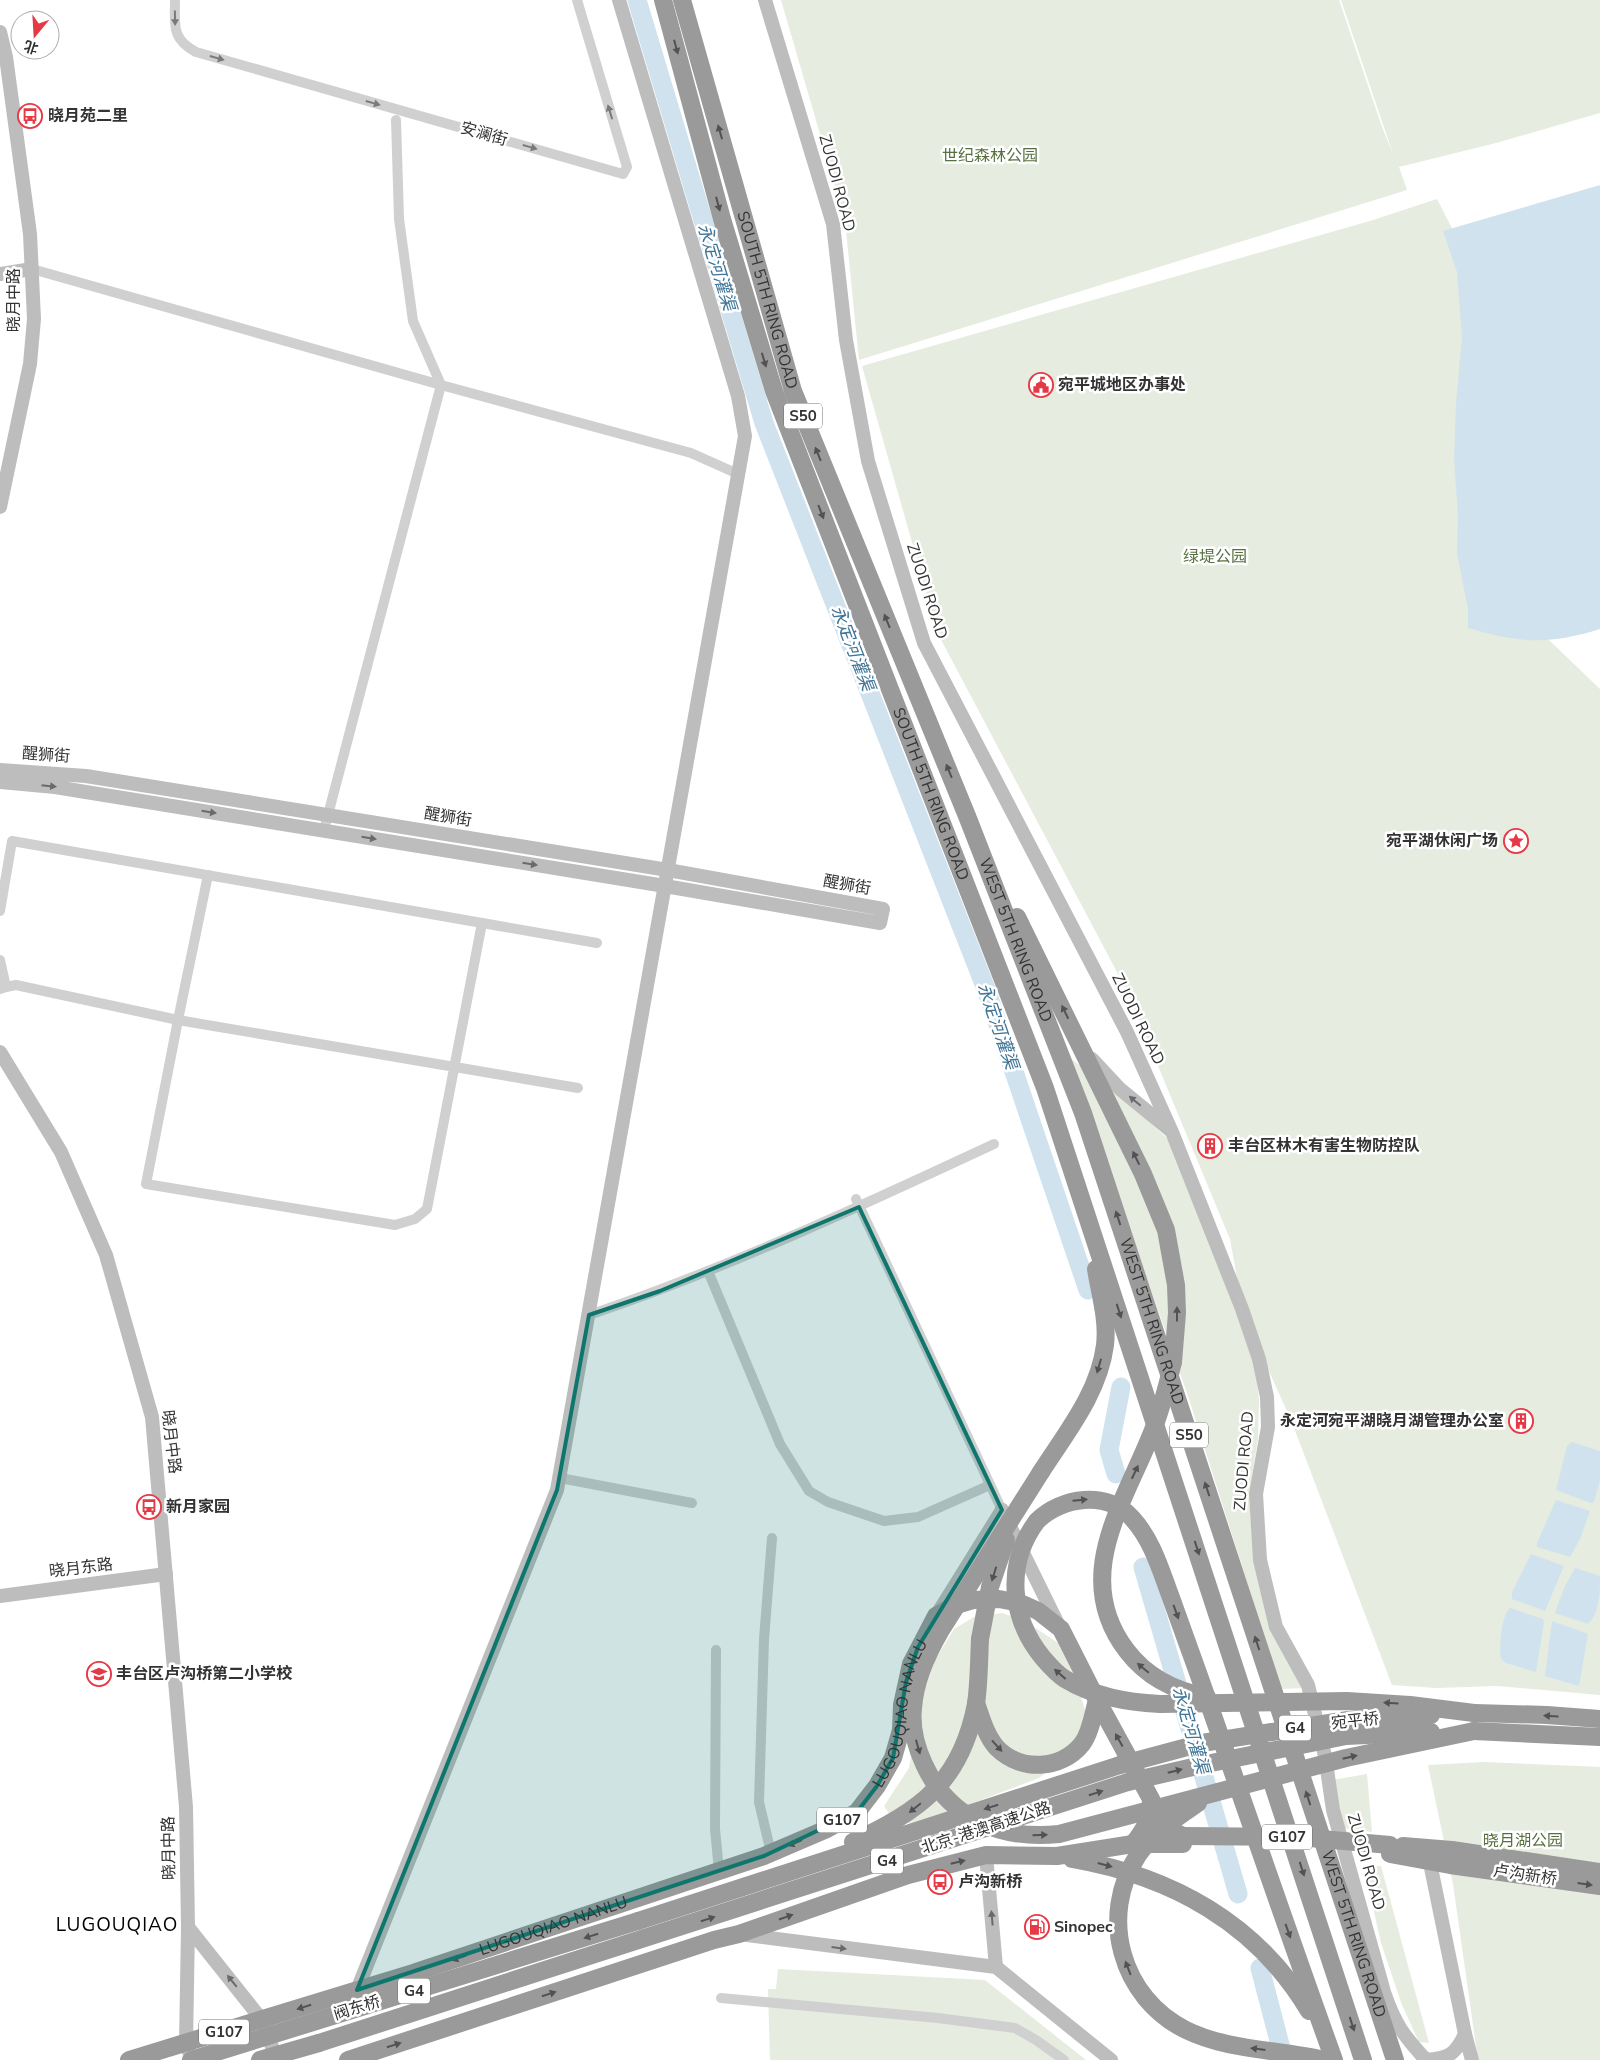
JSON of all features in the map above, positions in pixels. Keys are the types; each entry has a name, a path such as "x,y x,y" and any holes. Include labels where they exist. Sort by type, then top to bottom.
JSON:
{"highway":[{"name":"SOUTH 5TH RING ROAD","path":"663,0 722,219 774,391 1045,1088 1088,1214"},
{"name":"SOUTH 5TH RING ROAD","path":"682,0 792,391 967,816"},
{"path":"967,816 1143,1174 1166,1230 1172,1257 1177,1313 1173,1362 1155,1426 1110,1531 1102,1572 1105,1608 1110,1624 1119,1641 1134,1661 1151,1676 1175,1688 1200,1696 1237,1702"},
{"name":"WEST 5TH RING ROAD","path":"967,816 1083,1113 1395,2060"},
{"path":"1088,1214 1105,1322 1105,1346 1097,1374 1085,1404 1042,1472 1009,1511 928,1654 918,1681 913,1709 915,1737 920,1755 936,1786 961,1811 977,1822 1016,1834 1038,1836 1086,1828 1346,1758 1474,1731"},
{"name":"WEST 5TH RING ROAD","path":"1088,1214 1362,2060"},
{"path":"1328,2055 1213,1715 1151,1544 1131,1516 1116,1506 1102,1501 1086,1500 1072,1501 1046,1512 1037,1521 1022,1545 1016,1566 1016,1598 1020,1618 1026,1633 1035,1648 1063,1678 1087,1691 1131,1702 1237,1702 1347,1701 1410,1705 1474,1713"},
{"path":"792,1872 883,1828 908,1813 928,1798 942,1784 956,1762 969,1730 976,1703 980,1639 990,1587 1009,1511"},
{"path":"936,1616 956,1605 973,1600 999,1598 1020,1603 1038,1611 1061,1629 1151,1799 1159,1819 1168,1829 1183,1840"},
{"name":"LUGOUQIAO NANLU","path":"129,2060 190,2055 262,2020 413,1973 771,1853 827,1829 857,1812 877,1786 893,1758 900,1730 902,1705 911,1664 936,1616"},
{"path":"976,1703 986,1730 997,1748 1010,1758 1028,1764 1045,1766 1059,1762 1071,1755 1083,1742 1097,1700"},
{"name":"G4","path":"1474,1713 1547,1715 1600,1720"},
{"name":"宛平桥","path":"1120,1765 1202,1743 1348,1720 1474,1713"},
{"name":"G4","path":"1474,1731 1600,1737"},
{"name":"宛平桥","path":"1128,1782 1206,1764 1346,1736 1408,1732 1474,1731"},
{"name":"北京-港澳高速公路","path":"638,1921 1120,1765"},
{"name":"北京-港澳高速公路","path":"653,1936 1128,1782"},
{"path":"1212,1794 1181,1814 1152,1838 1131,1867 1120,1901 1118,1924 1120,1947 1132,1980 1153,2008 1195,2034 1225,2043 1328,2055"},
{"path":"1133,1844 1148,1824 1151,1813 1151,1799"},
{"name":"G107","path":"348,2060 714,1940 739,1934 908,1875 986,1855 1057,1856 1133,1844 1183,1840 1298,1837 1451,1858"},
{"path":"1057,1856 1101,1864 1159,1882 1191,1897 1220,1915 1250,1938 1278,1966 1301,1998 1328,2055"},
{"name":"卢沟新桥","path":"1451,1858 1600,1872"},
{"name":"卢沟新桥","path":"1451,1858 1600,1886"},
{"path":"669,1911 717,1871"},
{"name":"阀东桥","path":"190,2055 638,1921"},
{"path":"653,1936 714,1940"},
{"name":"阀东桥","path":"260,2060 653,1936"}],"street":[{"name":"安澜街","path":"175,0 176,35 185,46 196,52 623,174 627,167 577,0"},
{"path":"357,1990 554,1500 560,1478 745,436 738,396 619,0"},
{"name":"ZUODI ROAD","path":"765,0 833,224 846,340 868,461 924,643 1127,1032 1172,1132 1242,1309 1261,1369 1267,1397 1268,1427 1256,1494 1257,1527 1260,1560 1276,1627 1308,1685 1325,1756 1333,1810 1393,2018 1407,2040 1426,2060"},
{"name":"晓月中路","path":"0,32 30,234 34,319 30,364 0,507"},
{"path":"324,830 441,385 413,321 399,219 396,120"},
{"path":"0,274 32,269 441,385 690,453 738,474"},
{"name":"醒狮街","path":"0,770 86,776 668,870 883,909 880,923 56,787 0,782"},
{"path":"0,911 12,840 597,944"},
{"path":"208,875 146,1184 395,1225 415,1219 428,1209 482,923"},
{"path":"0,960 3,988 16,985 178,1020 578,1088"},
{"path":"1082,1047 1120,1089 1172,1132"},
{"name":"晓月中路","path":"0,1052 61,1152 106,1255 152,1417 186,1807 190,2055"},
{"path":"589,1315 660,1291 708,1271 857,1203 994,1144"},
{"path":"857,1203 990,1485 1009,1511 1061,1629"},
{"path":"708,1271 780,1444 809,1491 828,1502 884,1521 918,1517 990,1485"},
{"path":"560,1478 692,1503"},
{"path":"936,1616 1009,1511"},
{"path":"771,1853 759,1802 764,1639 772,1538"},
{"name":"晓月东路","path":"0,1596 166,1574"},
{"path":"716,1650 715,1829 717,1871"},
{"path":"986,1855 996,1967"},
{"path":"1428,1855 1472,2060"},
{"path":"188,1927 262,2020 277,2060"},
{"path":"739,1934 996,1967 1110,2060"},
{"path":"721,1998 938,2018 1015,2028 1064,2060"},
{"path":"1426,2060 1450,2057 1459,2047 1465,2034"}],"highlighted area":[{"path":"859,1207 1002,1510 918,1647 906,1682 893,1758 877,1786 857,1812 764,1856 357,1990 557,1490 589,1315 660,1291"}],"green space":[{"name":"世纪森林公园","path":"781,0 1339,0 1393,154 1341,0 1600,0 1600,113 1496,143 1399,167 1407,190 859,360 845,220"},
{"name":"绿堤公园","path":"1437,199 1498,318 1495,588 1600,689 1600,1695 1497,1686 1436,1688 1392,1685 1291,1420 1244,1316 1230,1239 1126,989 938,634 862,366 1370,221"},
{"path":"1070,1058 1116,1092 1169,1140 1236,1302 1256,1368 1259,1400 1258,1439 1249,1496 1253,1551 1304,1688 1281,1689 1188,1396"},
{"path":"1002,1613 1034,1627 1058,1643 1073,1672 1085,1710 1085,1727 1075,1746 1039,1778 915,1825 893,1819 884,1806 909,1768 922,1698 935,1660 954,1629 974,1617"},
{"name":"晓月湖公园","path":"1484,1762 1600,1767 1600,2060 1478,2060 1453,1884 1428,1765"},
{"path":"1367,1774 1372,1832 1342,1828 1332,1780"},
{"path":"1381,1866 1429,2043 1419,2042 1402,2005 1381,1943 1364,1867"},
{"path":"778,1969 985,1980 1086,2060 770,2060 768,1989 776,1989"}],"water":[{"path":"1600,185 1600,629 1549,640 1503,637 1468,628 1468,609 1457,553 1458,514 1454,460 1456,404 1462,337 1457,272 1443,231"},
{"path":"1572,1442 1600,1451 1600,1480 1594,1502 1591,1503 1556,1490 1567,1446"},
{"path":"1556,1500 1590,1511 1580,1539 1570,1557 1537,1547"},
{"path":"1531,1554 1564,1566 1545,1611 1512,1599 1512,1592"},
{"path":"1575,1568 1600,1576 1597,1608 1588,1624 1555,1613 1565,1586"},
{"path":"1510,1608 1543,1619 1536,1672 1506,1663 1501,1659 1500,1647 1503,1624"},
{"path":"1552,1621 1588,1634 1579,1686 1545,1676"}],"waterway":[{"name":"永定河灌渠","path":"637,0 764,423 986,989 1088,1290"},
{"name":"永定河灌渠","path":"1116,1474 1109,1450 1121,1387"},
{"name":"永定河灌渠","path":"1143,1567 1238,1894"},
{"name":"永定河灌渠","path":"1260,1968 1284,2060"}],"place":[{"name":"晓月苑二里","path":"30,116"},
{"name":"宛平城地区办事处","path":"1041,385"},
{"name":"宛平湖休闲广场","path":"1516,841"},
{"name":"丰台区林木有害生物防控队","path":"1210,1146"},
{"name":"永定河宛平湖晓月湖管理办公室","path":"1521,1421"},
{"name":"新月家园","path":"149,1507"},
{"name":"丰台区卢沟桥第二小学校","path":"99,1674"},
{"name":"卢沟新桥","path":"940,1882"},
{"name":"Sinopec","path":"1037,1927"}],"district":[{"name":"LUGOUQIAO","path":"117,1925"}]}
